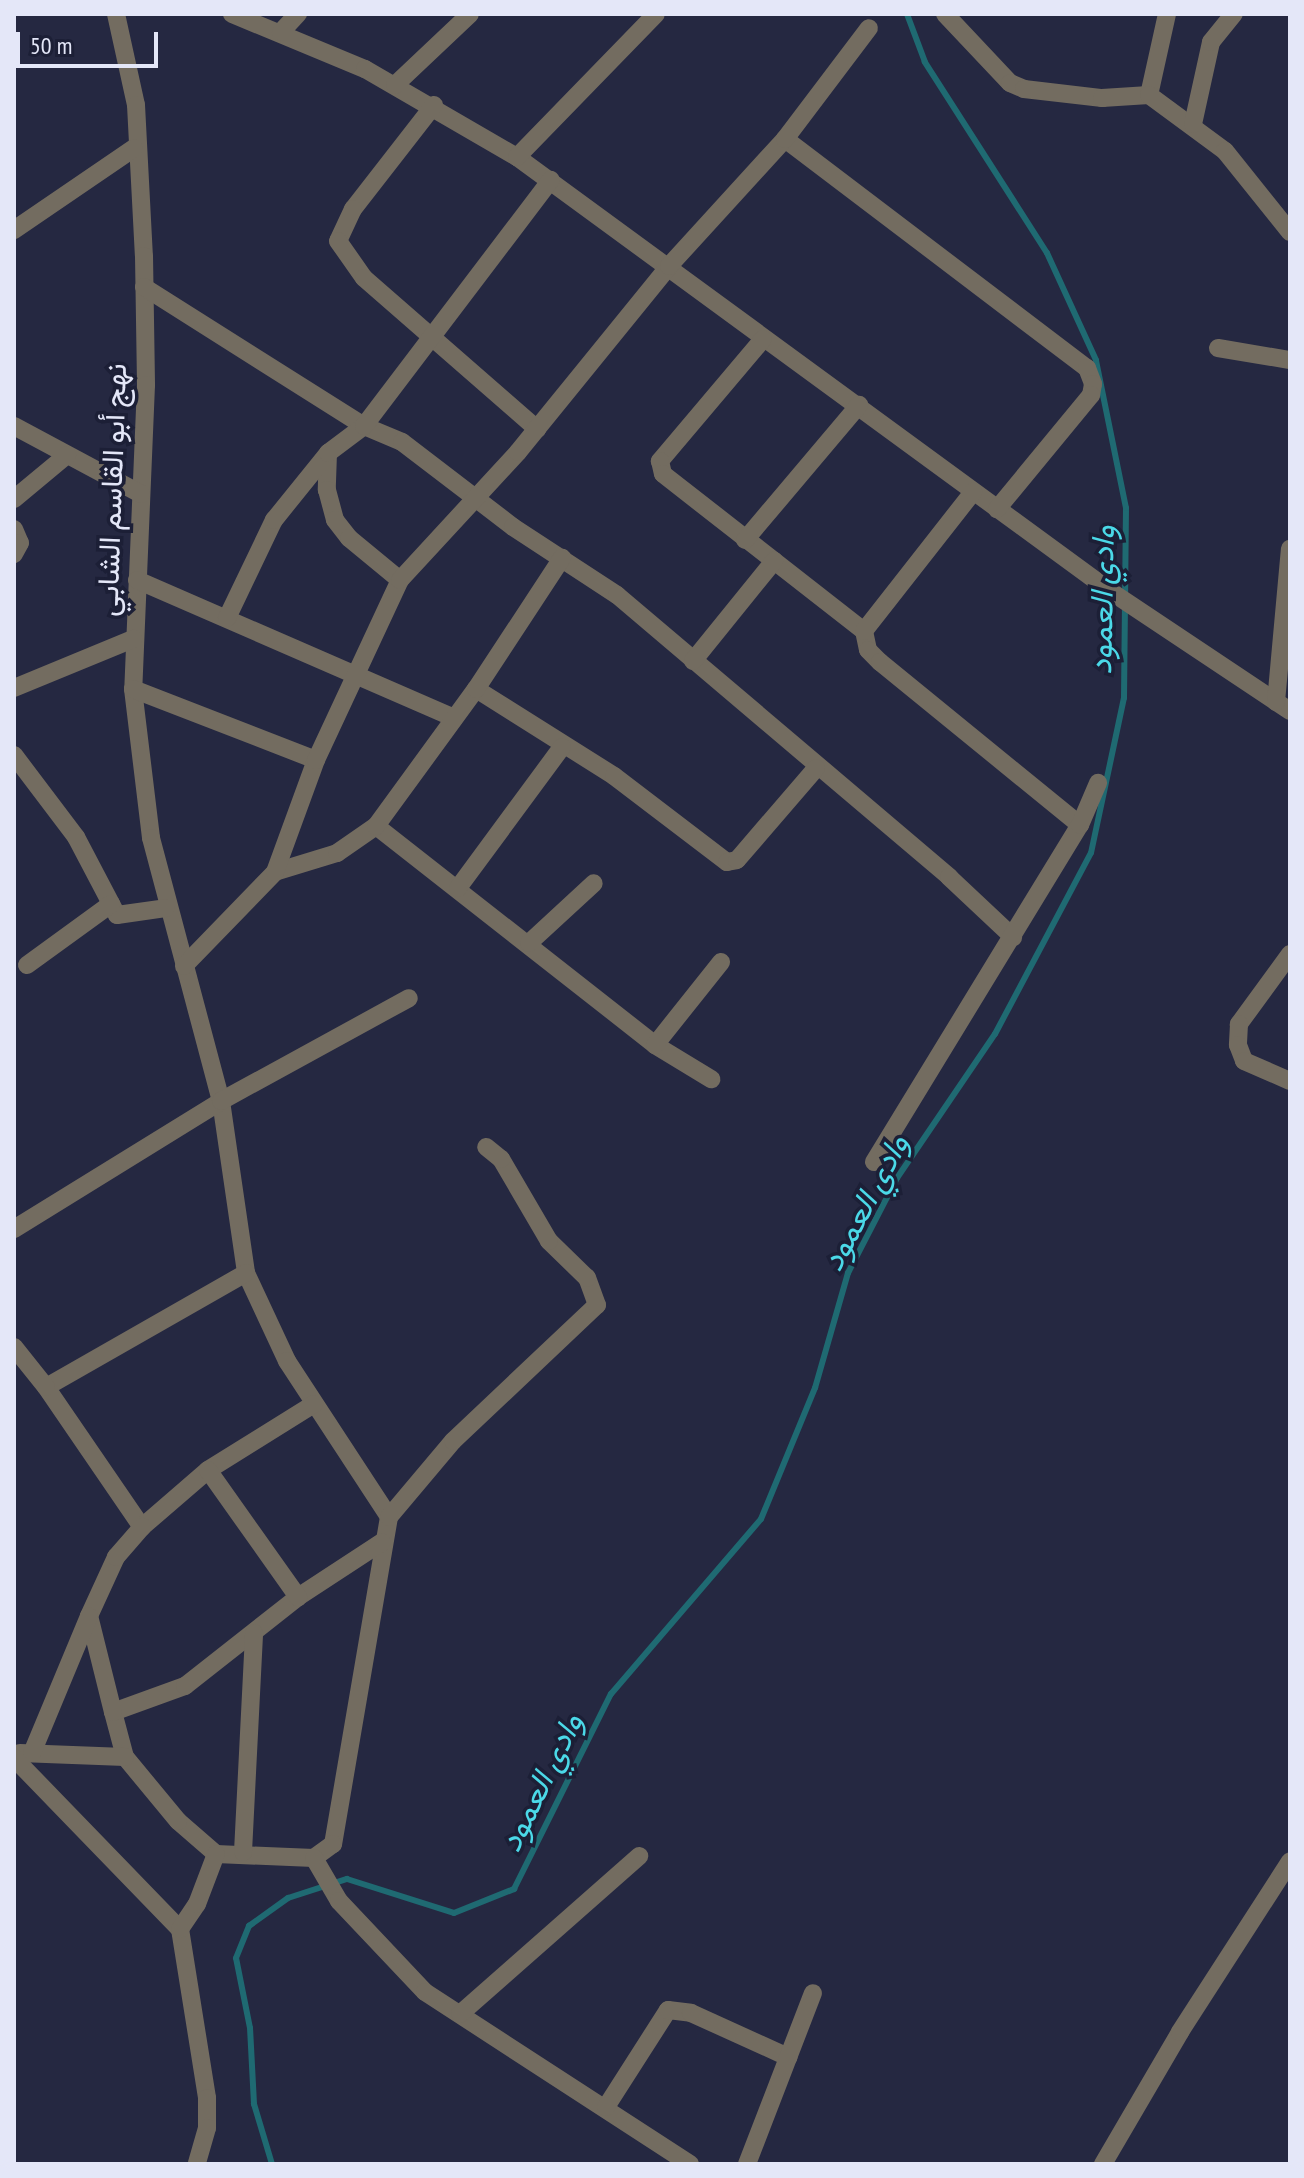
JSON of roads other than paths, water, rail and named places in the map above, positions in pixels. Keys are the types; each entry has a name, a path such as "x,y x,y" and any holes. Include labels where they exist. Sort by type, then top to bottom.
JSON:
{"street":[{"name":"نهج أبو القاسم الشابي","path":"116,14 136,105 134,148 144,287 141,494 133,639 133,689 140,778 166,908 221,1101 246,1273 273,1334 314,1404 389,1517"},
{"path":"232,14 281,32 395,85 434,105 517,157 1110,591 1283,706"},
{"path":"281,32 298,14"},
{"path":"395,85 470,14"},
{"path":"517,157 656,14"},
{"path":"945,14 1010,83 1024,89 1102,98 1149,95"},
{"path":"1167,14 1149,95 1154,103 1193,124 1253,181 1290,232"},
{"path":"1193,124 1211,42 1234,14"},
{"path":"184,966 275,872 316,760 400,580 472,497 537,429 669,266 785,139 869,28"},
{"path":"434,105 353,209 338,241 348,262 537,429"},
{"path":"785,139 1011,308 1092,377 1091,395 997,509"},
{"path":"14,230 134,148"},
{"path":"227,618 274,520 328,453 364,426 551,180"},
{"path":"144,287 364,426 402,442 472,497 617,595 816,768 949,877 1013,937"},
{"path":"763,339 660,461 663,474 864,631 868,650 880,662 1080,825"},
{"path":"1218,348 1290,360"},
{"path":"745,540 859,405"},
{"path":"14,426 141,494"},
{"path":"328,453 327,490 335,520 349,538 400,580"},
{"path":"14,499 67,455"},
{"path":"864,631 973,492"},
{"path":"14,529 20,543 14,554"},
{"path":"1283,706 1290,549"},
{"path":"275,872 337,853 376,826 476,689 562,558"},
{"path":"693,661 774,561"},
{"path":"137,580 454,718"},
{"path":"14,688 133,639"},
{"path":"133,689 316,760"},
{"path":"476,689 562,747 614,776 727,862 737,860 816,768"},
{"path":"458,888 562,747"},
{"path":"14,755 76,837 111,904 121,916 166,908"},
{"path":"874,1162 1080,825 1098,783"},
{"path":"376,826 529,943 655,1045 711,1079"},
{"path":"529,943 594,883"},
{"path":"27,965 111,904"},
{"path":"1290,954 1239,1024 1238,1045 1244,1061 1290,1081"},
{"path":"655,1045 721,962"},
{"path":"14,1229 221,1101 409,998"},
{"path":"89,1616 125,1757 178,1821 216,1854 243,1852 314,1858 328,1851 338,1831 382,1542 389,1517 453,1441 597,1305 587,1278 549,1241 501,1159 486,1147"},
{"path":"46,1387 246,1273"},
{"path":"14,1347 46,1387 142,1527"},
{"path":"20,1764 116,1557 142,1527 208,1470 314,1404"},
{"path":"208,1470 298,1597"},
{"path":"113,1712 185,1686 298,1597 382,1542"},
{"path":"243,1852 254,1633"},
{"path":"20,1764 125,1757"},
{"path":"20,1764 180,1929 207,2098 207,2128 197,2164"},
{"path":"180,1929 197,1904 216,1854"},
{"path":"460,2014 639,1856"},
{"path":"314,1858 339,1901 406,1976 690,2164"},
{"path":"1103,2164 1180,2032 1290,1861"},
{"path":"747,2164 813,1993"},
{"path":"606,2107 668,2010 691,2013 788,2057"}],"waterway":[{"name":"وادي العمود","path":"272,2164 254,2104 250,2028 236,1958 249,1926 288,1898 347,1879 454,1913 514,1889 611,1694 761,1519 815,1388 848,1273 897,1178 995,1034 1091,853 1124,698 1126,508 1096,360 1047,253 925,62 907,14"}]}
